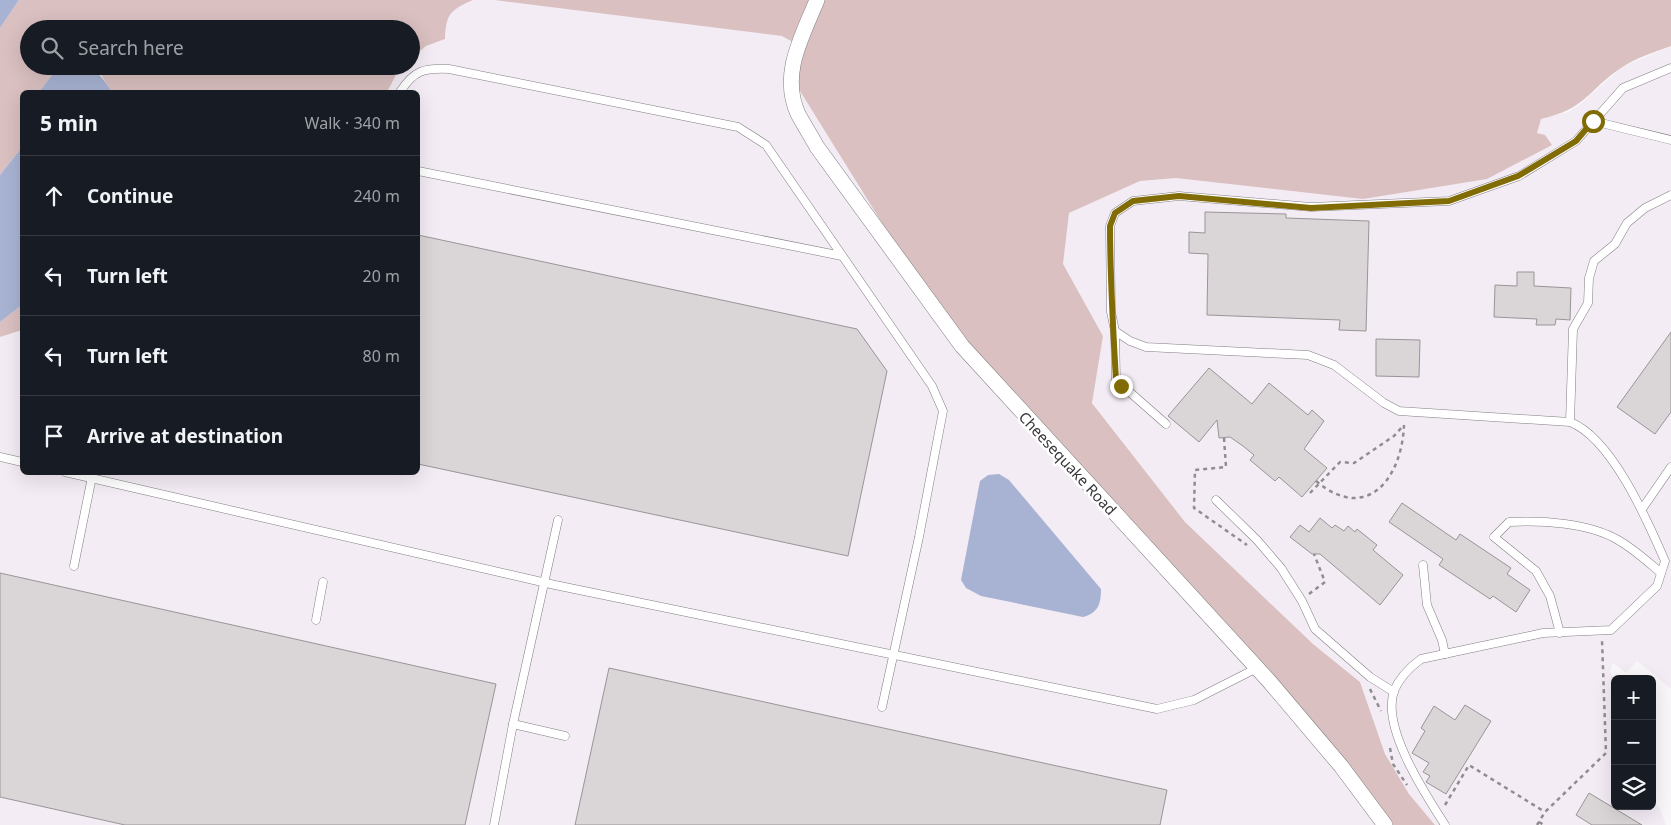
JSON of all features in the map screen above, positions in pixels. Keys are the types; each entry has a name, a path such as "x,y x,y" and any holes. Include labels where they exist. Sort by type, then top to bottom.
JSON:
{"street":[{"name":"Cheesequake Road","path":"817,0 794,56 790,75 797,112 817,148 962,346 1306,723 1385,825"}],"lane":[{"path":"420,72 426,68 449,69 738,127 766,145 932,386 942,411 919,537 882,707"},
{"path":"1166,424 1116,380 1115,331 1111,312 1110,226 1115,213 1133,201 1179,196 1311,208 1449,201 1518,176 1576,141 1623,88 1671,68"},
{"path":"401,90 409,79 415,75"},
{"path":"1593,121 1671,140"},
{"path":"420,171 842,256"},
{"path":"1570,422 1573,329 1588,303 1589,278 1594,261 1614,244 1627,223 1645,208 1671,195"},
{"path":"1115,331 1130,341 1146,347 1308,355 1334,365 1384,403 1399,411 1570,422 1578,425 1599,444 1642,509 1668,564 1661,573 1657,586 1611,630 1543,633 1421,659 1410,667 1394,692 1392,707 1398,736 1410,766 1445,825"},
{"path":"0,457 20,462"},
{"path":"1642,509 1671,467"},
{"path":"74,566 92,476 544,582 1157,709 1194,700 1257,668"},
{"path":"1216,500 1257,540 1281,568 1302,601 1316,629 1370,677 1394,692"},
{"path":"494,825 513,724 558,520"},
{"path":"1560,633 1550,596 1536,571 1494,537 1509,522 1537,521 1580,527 1618,539 1661,573"},
{"path":"1423,566 1426,605 1442,640 1445,654"},
{"path":"316,620 323,582"},
{"path":"513,724 565,736"}],"path":[{"path":"1310,493 1317,482 1340,462 1354,463 1394,436 1416,412"},
{"path":"1317,482 1348,499 1365,496 1380,488 1389,479 1397,466 1404,425"},
{"path":"1308,595 1325,582 1314,554"},
{"path":"1544,825 1538,824 1545,812 1606,753 1607,727 1602,631"},
{"path":"1443,808 1469,765 1545,812"}],"shaded area":[{"path":"19,0 473,0 454,10 448,18 445,39 426,46 420,51 420,20 20,20 20,75 52,75 41,90 20,90 20,150 0,175 0,28"},
{"path":"473,0 494,0 782,36 798,45 790,75 892,239 1158,561 1385,825 0,825 0,337 20,331 20,475 420,475 420,90 388,90 396,75 420,75 420,51 426,46 445,39 446,24 450,14 456,7"},
{"path":"494,0 1671,0 1671,46 1627,64 1568,110 1541,119 1537,133 1545,135 1552,145 1487,179 1363,199 1176,178 1140,181 1069,213 1063,264 1103,336 1092,403 1185,522 1313,644 1360,682 1385,754 1409,794 1435,825 1385,825 956,331 892,239 790,75 798,45 782,36"},
{"path":"1671,46 1671,689 1637,661 1626,673 1613,663 1610,672 1612,675 1611,810 1656,810 1656,805 1660,808 1666,825 1435,825 1409,794 1385,754 1360,682 1313,644 1185,522 1092,402 1103,335 1062,264 1069,213 1140,181 1551,145 1545,135 1536,133 1541,119 1568,112 1578,106 1622,67"},
{"path":"101,75 396,75 388,90 111,90"},
{"path":"20,307 20,331 0,337 0,322"}],"water":[{"path":"0,0 19,0 0,28"},
{"path":"52,75 99,75 111,90 41,90"},
{"path":"20,150 20,307 0,322 0,175"},
{"path":"999,474 1009,480 1101,589 1098,607 1092,613 1083,617 981,596 966,588 961,580 980,481 988,475"}],"building":[{"path":"1205,212 1286,214 1286,218 1369,221 1366,331 1339,330 1340,320 1207,315 1208,254 1189,253 1189,232 1205,233"},
{"path":"420,235 857,329 887,371 848,556 420,464"},
{"path":"1517,272 1534,272 1534,286 1571,288 1570,320 1556,319 1555,325 1536,325 1537,319 1494,317 1495,285 1517,286"},
{"path":"1671,332 1671,412 1655,434 1617,407"},
{"path":"1376,339 1420,340 1419,377 1376,376"},
{"path":"1209,368 1252,404 1269,383 1308,415 1312,410 1324,421 1304,449 1327,468 1302,497 1279,477 1275,481 1250,460 1254,455 1243,446 1230,437 1219,438 1217,420 1199,442 1168,416"},
{"path":"1402,503 1456,540 1460,534 1511,568 1507,574 1530,590 1516,612 1493,596 1490,599 1439,565 1443,559 1389,522"},
{"path":"1320,518 1332,528 1335,525 1344,531 1348,526 1355,532 1357,529 1377,545 1373,550 1403,575 1380,605 1320,554 1312,554 1290,537 1300,525 1309,532"},
{"path":"0,573 496,684 465,825 125,825 0,797"},
{"path":"609,668 1167,790 1160,825 575,825"},
{"path":"1465,705 1491,721 1446,794 1426,782 1430,776 1423,772 1429,763 1412,753 1425,731 1421,728 1434,706 1455,720"},
{"path":"1589,793 1611,806 1611,810 1617,810 1642,825 1592,825 1576,815"}],"route":[{"path":"1121,386 1116,380 1115,331 1111,312 1110,226 1115,213 1133,201 1179,196 1311,208 1449,201 1518,176 1576,141 1593,121"}]}
